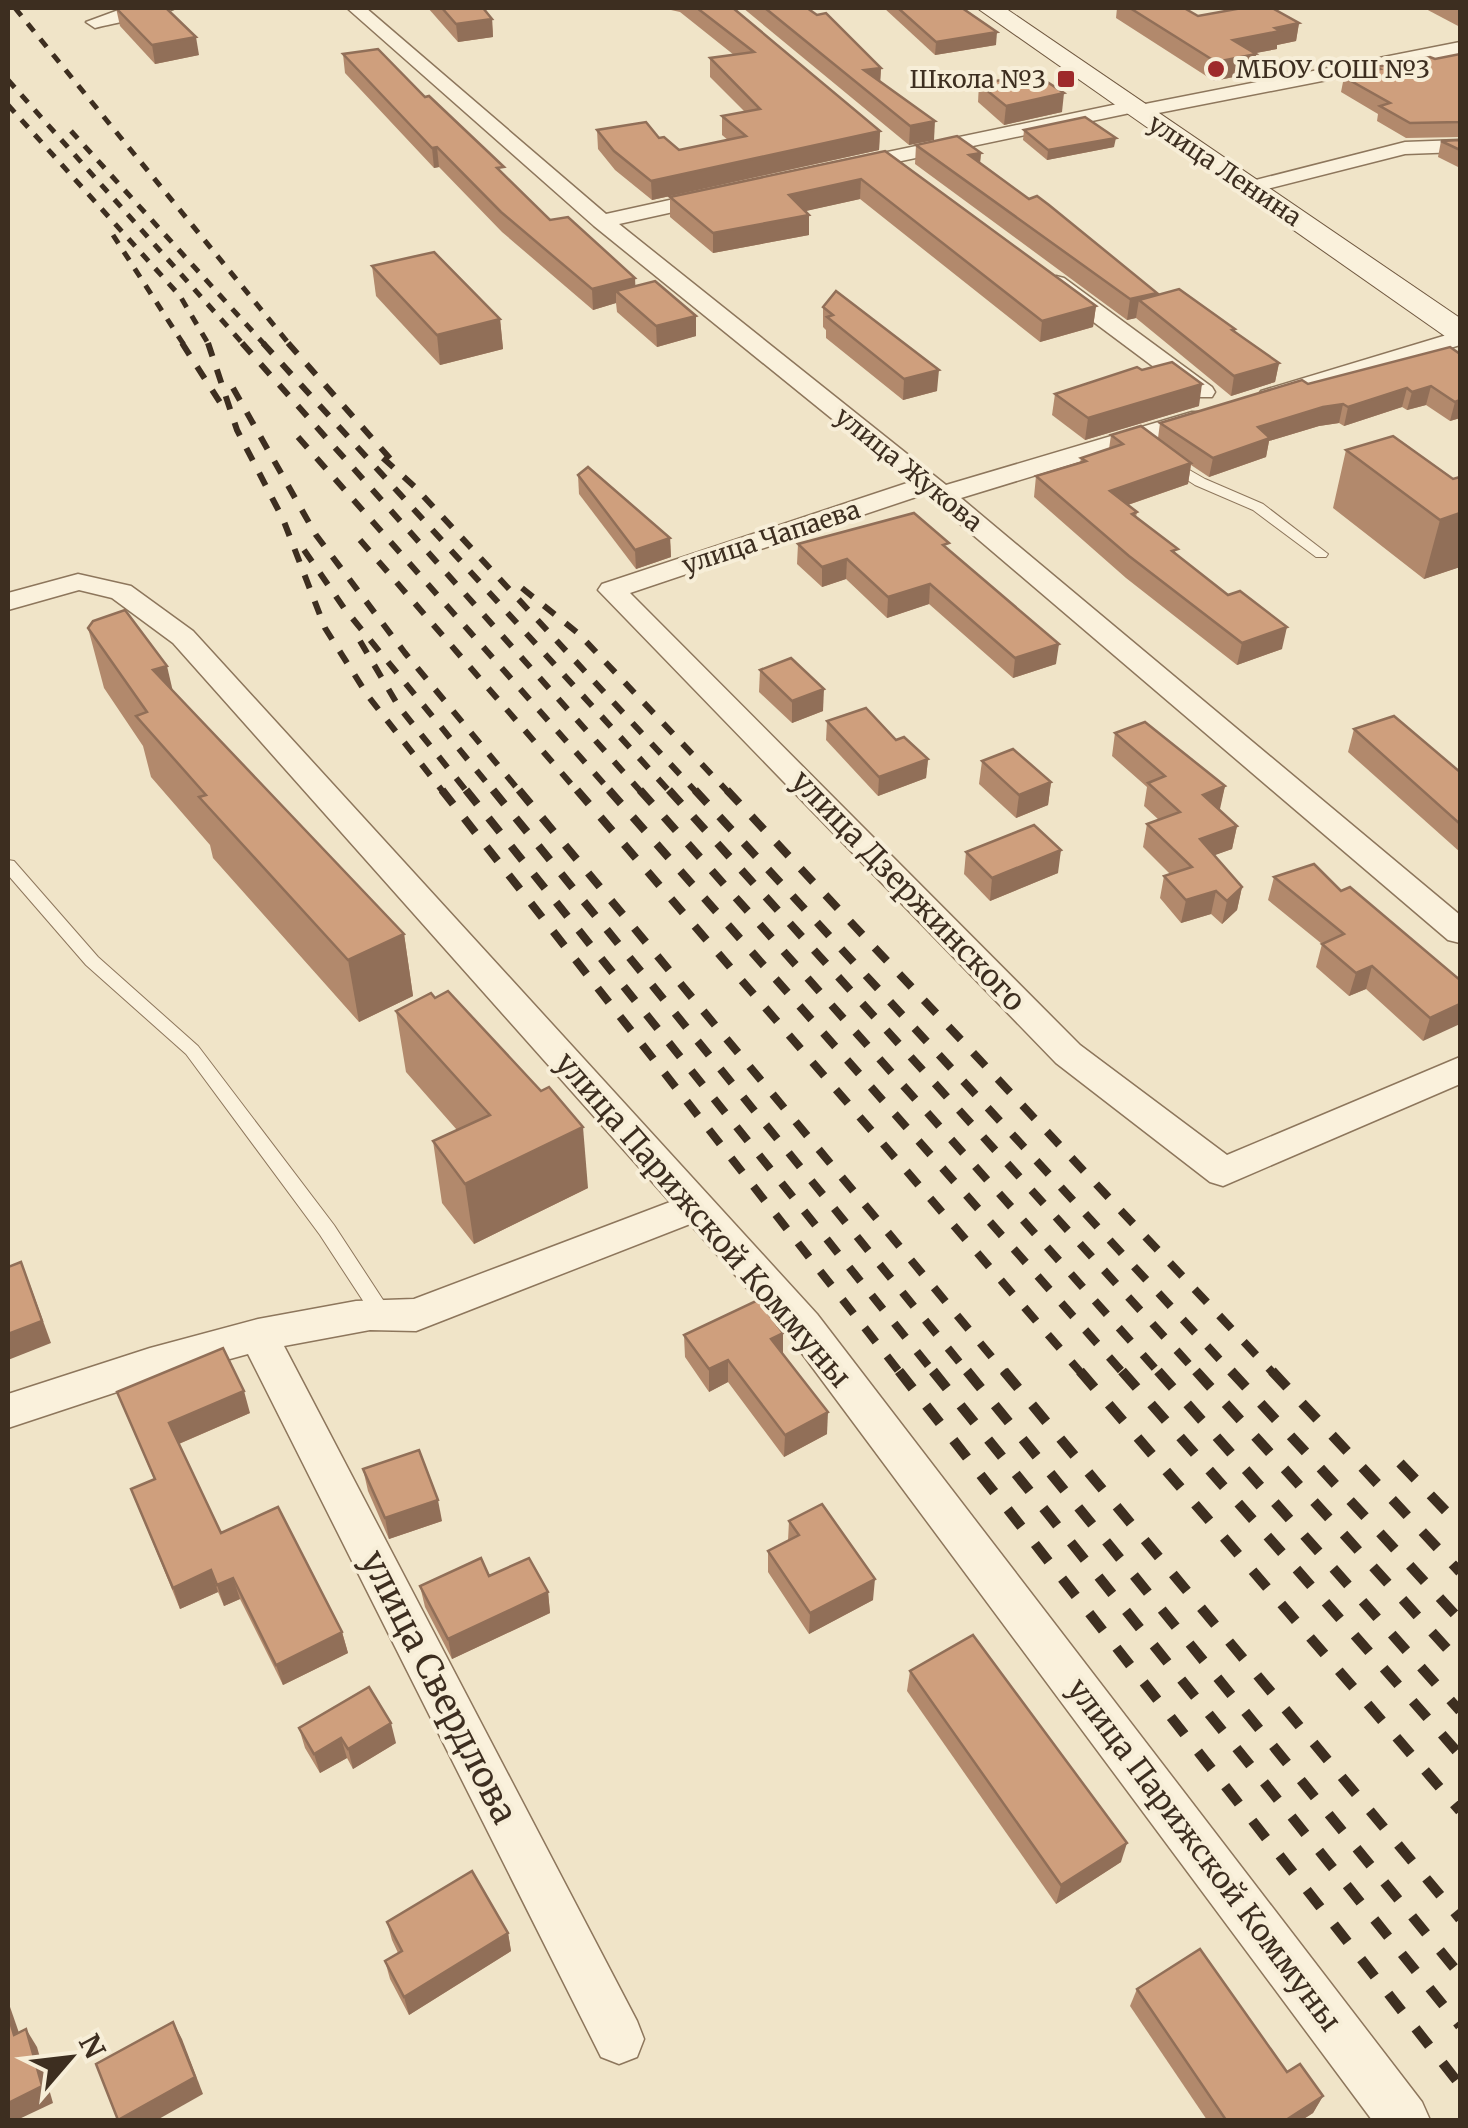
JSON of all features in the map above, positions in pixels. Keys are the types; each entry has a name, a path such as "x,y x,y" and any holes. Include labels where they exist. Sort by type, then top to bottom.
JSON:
{"main road":[{"name":"улица Ленина","path":"989,8 1460,333"}],"street":[{"path":"94,22 128,12 166,8"},
{"name":"улица Жукова","path":"356,8 602,221 936,490 1460,932"},
{"path":"830,170 893,152 1460,48"},
{"path":"1251,187 1405,148 1460,146"},
{"path":"893,152 918,181"},
{"path":"602,221 735,192"},
{"path":"1041,272 1235,406"},
{"name":"улица Чапаева","path":"612,590 936,490 1142,441 1235,406 1460,333"},
{"name":"улица Парижской Коммуны","path":"8,602 78,582 121,592 184,637 803,1325 1404,2120"},
{"name":"улица Дзержинского","path":"612,590 1068,1054 1223,1172 1460,1070"},
{"path":"8,1411 139,1365 258,1336 380,1311 416,1316 695,1207"},
{"name":"улица Свердлова","path":"258,1336 620,2039"}],"lane":[{"path":"1162,456 1200,482 1258,507 1321,554"},
{"path":"8,865 92,961 192,1050 328,1230 380,1311"}],"building":[{"path":"116,8 166,8 196,37 152,45"},
{"path":"442,8 483,8 492,19 456,24"},
{"path":"697,8 733,8 880,131 651,181 614,151 597,130 646,122 659,138 664,137 679,150 746,136 722,116 760,109 710,58 754,52"},
{"path":"765,8 807,8 817,15 826,13 881,68 864,70 935,121 910,126"},
{"path":"898,8 962,8 997,32 936,42"},
{"path":"1130,8 1184,8 1198,16 1242,8 1272,8 1299,23 1275,28 1280,31 1233,40 1256,54 1216,62"},
{"path":"378,49 504,167 497,168 550,220 568,217 635,278 592,289 501,212 437,147 432,148 343,54"},
{"path":"1460,54 1460,122 1410,123 1380,106 1390,103 1344,77 1380,69 1376,67"},
{"path":"1035,74 1064,93 1006,106 979,84"},
{"path":"1085,117 1116,138 1048,150 1024,130"},
{"path":"957,136 981,153 969,155 1029,199 1037,196 1157,293 1130,299 916,145"},
{"path":"1460,140 1460,150 1441,141"},
{"path":"885,151 1096,306 1042,321 861,179 789,195 809,215 713,233 670,197"},
{"path":"434,252 500,319 437,335 372,266"},
{"path":"655,281 696,316 656,326 616,291"},
{"path":"1179,289 1279,363 1234,376 1139,300"},
{"path":"836,291 939,370 904,379 827,317 833,315 823,307"},
{"path":"1450,347 1460,354 1460,400 1455,402 1431,386 1412,392 1407,388 1348,407 1323,407 1258,427 1270,438 1213,458 1160,423 1302,380 1308,384"},
{"path":"1172,362 1202,384 1088,418 1055,394 1137,367 1142,370"},
{"path":"1141,426 1191,463 1110,491 1137,512 1132,514 1178,549 1172,551 1228,595 1240,591 1287,627 1242,643 1129,556 1036,476 1086,461 1081,458 1123,444 1111,435"},
{"path":"1393,436 1453,479 1460,477 1460,513 1440,520 1346,450"},
{"path":"588,467 670,538 635,550 578,475"},
{"path":"914,513 949,543 943,545 1059,644 1015,658 930,584 888,597 847,559 822,567 798,544"},
{"path":"125,610 167,666 153,670 404,934 348,960 199,797 206,795 136,716 147,712 88,628 93,621"},
{"path":"791,658 824,689 792,701 760,670"},
{"path":"866,708 896,740 904,737 928,759 879,777 827,721"},
{"path":"1394,716 1460,772 1460,824 1354,729"},
{"path":"1145,722 1225,786 1203,795 1237,826 1200,839 1242,887 1227,901 1216,891 1186,900 1164,876 1192,867 1147,824 1180,812 1148,783 1165,776 1115,733"},
{"path":"1013,749 1051,782 1019,795 982,761"},
{"path":"1034,825 1061,850 992,878 966,852"},
{"path":"1314,864 1341,891 1350,887 1460,980 1460,1004 1430,1018 1372,966 1356,973 1322,944 1344,934 1274,877"},
{"path":"448,991 541,1091 549,1087 583,1127 465,1184 433,1141 490,1115 396,1011 431,993 435,998"},
{"path":"21,1262 42,1321 8,1334 8,1267"},
{"path":"758,1300 783,1333 771,1339 828,1412 785,1435 728,1360 709,1369 684,1335"},
{"path":"223,1348 244,1391 169,1423 221,1533 278,1507 342,1632 276,1665 233,1578 217,1585 211,1570 173,1588 131,1489 155,1479 117,1392"},
{"path":"419,1450 438,1500 385,1518 363,1469"},
{"path":"822,1504 875,1579 810,1613 768,1551 799,1535 789,1521"},
{"path":"481,1558 489,1576 529,1558 548,1592 448,1639 420,1586"},
{"path":"973,1635 1127,1843 1061,1885 910,1671"},
{"path":"369,1687 391,1723 348,1749 341,1738 314,1754 299,1728"},
{"path":"472,1871 508,1933 404,1997 385,1961 402,1951 387,1922"},
{"path":"1200,1949 1287,2072 1300,2064 1323,2096 1286,2120 1226,2120 1137,1989"},
{"path":"8,2015 14,2035 26,2029 42,2086 8,2103"},
{"path":"173,2022 195,2077 118,2120 96,2064"}],"railway":[{"path":"15,8 290,345"},
{"path":"8,80 244,345"},
{"path":"8,105 180,296 208,344"},
{"path":"71,131 265,345"},
{"path":"113,235 184,345"},
{"path":"182,343 221,404"},
{"path":"242,343 642,793"},
{"path":"263,343 671,793"},
{"path":"288,343 395,464"},
{"path":"208,344 237,430 283,519 325,628 368,696 444,793"},
{"path":"233,388 316,535 405,653 521,793"},
{"path":"298,437 612,793"},
{"path":"383,458 415,487 697,793"},
{"path":"360,540 579,793"},
{"path":"304,550 344,608 495,793"},
{"path":"522,588 579,634 729,793"},
{"path":"360,641 399,707 468,793"},
{"path":"442,790 901,1374"},
{"path":"466,790 935,1374"},
{"path":"493,790 969,1374"},
{"path":"519,790 1006,1374"},
{"path":"577,790 1082,1374"},
{"path":"609,790 1124,1374"},
{"path":"640,790 1160,1374"},
{"path":"669,790 1198,1374"},
{"path":"695,790 1233,1374"},
{"path":"727,790 1274,1374"},
{"path":"899,1371 1460,2085"},
{"path":"933,1371 1460,2026"},
{"path":"967,1371 1460,1975"},
{"path":"1004,1371 1460,1919"},
{"path":"1080,1371 1460,1811"},
{"path":"1122,1371 1460,1755"},
{"path":"1158,1371 1460,1711"},
{"path":"1196,1371 1460,1663"},
{"path":"1231,1371 1460,1620"},
{"path":"1272,1371 1460,1572"},
{"path":"1400,1463 1460,1526"}],"place":[{"name":"МБОУ СОШ №3","path":"1216,69"},
{"name":"Школа №3","path":"1066,79"}]}
